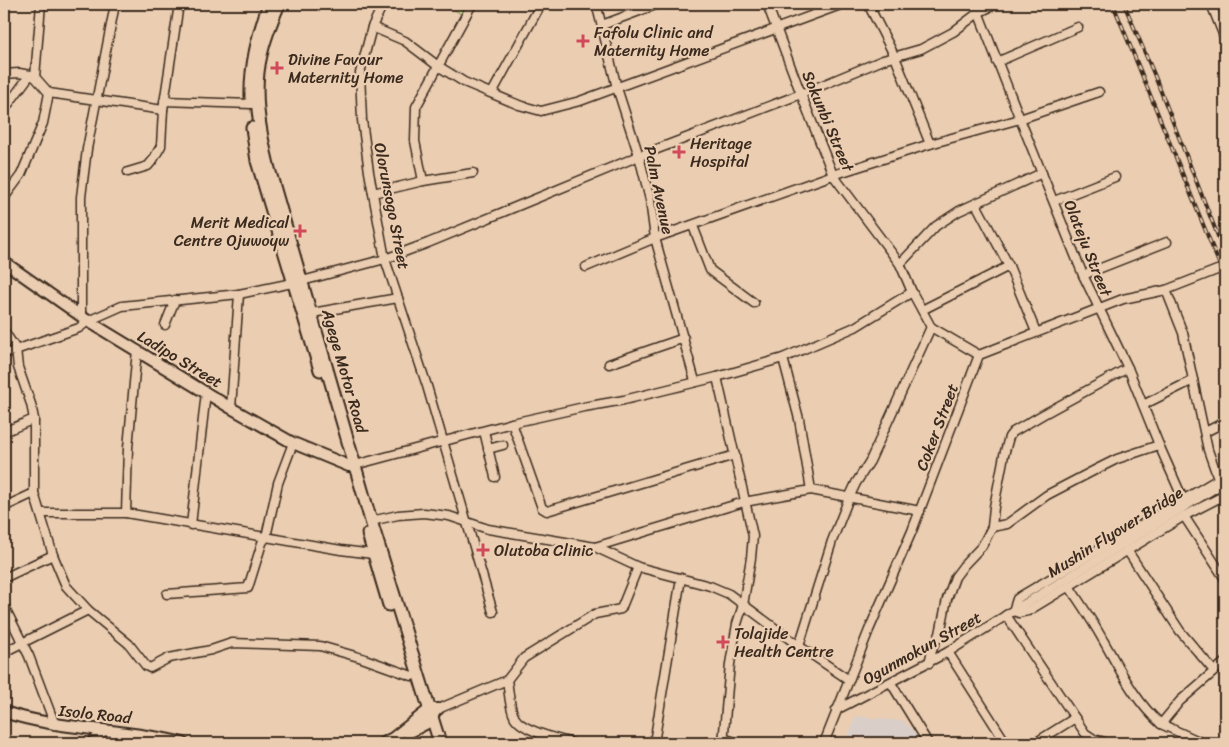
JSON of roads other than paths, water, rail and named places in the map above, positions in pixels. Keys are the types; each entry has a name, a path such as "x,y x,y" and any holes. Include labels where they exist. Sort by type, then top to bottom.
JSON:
{"highway":[{"name":"Agege Motor Road","path":"269,4 256,42 251,80 252,125 257,161 298,282 312,313 373,554 412,676 430,714 434,743"},
{"name":"Agege Motor Road","path":"279,4 261,56 258,92 260,131 298,282 352,465 440,743"}],"main road":[{"name":"Ladipo Street","path":"4,262 85,318 231,408 293,443 352,465"},
{"name":"Isolo Road","path":"4,712 25,719 139,734 183,743"},
{"path":"383,743 430,714"},
{"path":"392,743 430,714"},
{"name":"Isolo Road","path":"4,717 31,725 100,734 118,739 160,743"},
{"path":"93,743 100,734"}],"street":[{"path":"4,110 33,76 41,4"},
{"path":"4,354 79,328 85,318 81,197 87,149 115,4"},
{"path":"128,172 148,166 161,146 164,101 178,4"},
{"name":"Olorunsogo Street","path":"383,4 372,26 364,53 359,89 363,128 385,259 444,441 494,612"},
{"path":"423,182 415,141 416,107 472,4"},
{"path":"492,94 540,4"},
{"name":"Palm Avenue","path":"595,4 617,88 639,156 650,200 655,238 695,382"},
{"path":"602,25 658,4"},
{"name":"Sokunbi Street","path":"767,4 800,94 833,175 900,264 912,292 931,327"},
{"path":"372,26 405,41 438,66 464,82 519,105 541,111 580,101 617,88 844,4"},
{"path":"868,4 895,57 930,144"},
{"name":"Olateju Street","path":"975,4 1084,275 1128,368 1158,445 1183,499"},
{"path":"85,318 122,306 239,294 298,282 385,259 883,60 922,49 953,32 978,13 996,4"},
{"path":"1211,4 1225,40"},
{"path":"997,62 1078,27"},
{"path":"4,74 19,73 33,76 49,93 163,110"},
{"path":"586,267 655,238 833,175 930,144 1020,119 1099,92"},
{"path":"4,198 21,175 40,132 49,93"},
{"path":"164,101 251,104"},
{"path":"373,193 473,173"},
{"path":"900,264 936,226 976,204 1042,173"},
{"path":"1054,201 1115,177"},
{"path":"976,204 1009,266 1036,332"},
{"path":"693,226 710,270 754,303"},
{"path":"1084,275 1167,242"},
{"path":"922,310 1009,266"},
{"path":"799,646 832,541 849,498 870,461 931,327 978,355 1099,308 1143,293 1166,290 1218,270"},
{"path":"1013,611 1017,600 1021,596 1183,499 1223,478 1208,450 1182,333 1166,290"},
{"path":"352,465 512,423 624,400 717,377 783,358 855,327 912,292"},
{"path":"231,408 239,294"},
{"path":"312,313 398,298"},
{"path":"165,325 175,300"},
{"path":"4,331 16,349 18,366 34,419 34,493 53,555 66,586 88,610 129,644 146,666 150,668 169,658 211,650 232,643 320,646 362,658 412,676"},
{"path":"609,364 684,338"},
{"path":"126,513 128,448 137,350"},
{"name":"Coker Street","path":"824,743 868,630 920,511 978,355"},
{"path":"783,358 799,419 811,490"},
{"path":"929,663 933,646 940,634 947,599 956,577 964,564 982,546 992,527 994,507 1009,436 1042,415 1128,368"},
{"path":"717,377 752,536 751,558 743,605 733,643 723,741 738,743"},
{"path":"1143,404 1193,380"},
{"path":"191,525 206,392"},
{"path":"4,432 34,419"},
{"path":"1205,432 1225,422"},
{"path":"512,423 542,508 547,511 735,455"},
{"path":"484,431 494,477"},
{"path":"167,594 248,588 262,543 266,538 278,483 293,443"},
{"path":"488,450 503,445"},
{"path":"992,527 1007,524 1047,495 1110,462 1158,445"},
{"name":"Mushin Flyover Bridge","path":"1013,611 1223,478"},
{"path":"595,547 744,502 811,490 920,511"},
{"path":"4,507 34,493"},
{"path":"1013,611 1019,613 1028,612 1184,516 1225,495"},
{"path":"40,513 126,513 266,538 373,554"},
{"path":"371,521 398,515 424,514 449,516 488,529 595,547 638,567 710,586 728,594 849,680"},
{"path":"1184,516 1224,574"},
{"path":"1127,550 1180,631 1214,671"},
{"path":"4,578 53,555"},
{"path":"430,714 507,680 524,658 584,620 595,614 621,609 638,567"},
{"path":"654,743 682,578"},
{"path":"1069,586 1128,684 1155,719 1161,724 1202,743"},
{"path":"4,606 28,656 55,724"},
{"path":"4,652 88,610"},
{"path":"1013,611 1085,733 1094,739 1108,743"},
{"name":"Ogunmokun Street","path":"836,710 929,663 1013,611"},
{"path":"948,652 1006,743"},
{"path":"1161,724 1180,701 1225,662"},
{"path":"507,680 516,719 524,726 535,731 572,743"},
{"path":"891,683 928,743"},
{"path":"1035,743 1075,718"}],"railway":[{"path":"1113,4 1225,278"},
{"path":"1124,4 1154,74 1225,254"}],"place":[{"name":"Fafolu Clinic and Maternity Home","path":"583,41"},
{"name":"Divine Favour Maternity Home","path":"277,68"},
{"name":"Heritage Hospital","path":"679,152"},
{"name":"Merit Medical Centre Ojuwoyw","path":"300,231"},
{"name":"Olutoba Clinic","path":"483,550"},
{"name":"Tolajide Health Centre","path":"723,642"}]}
